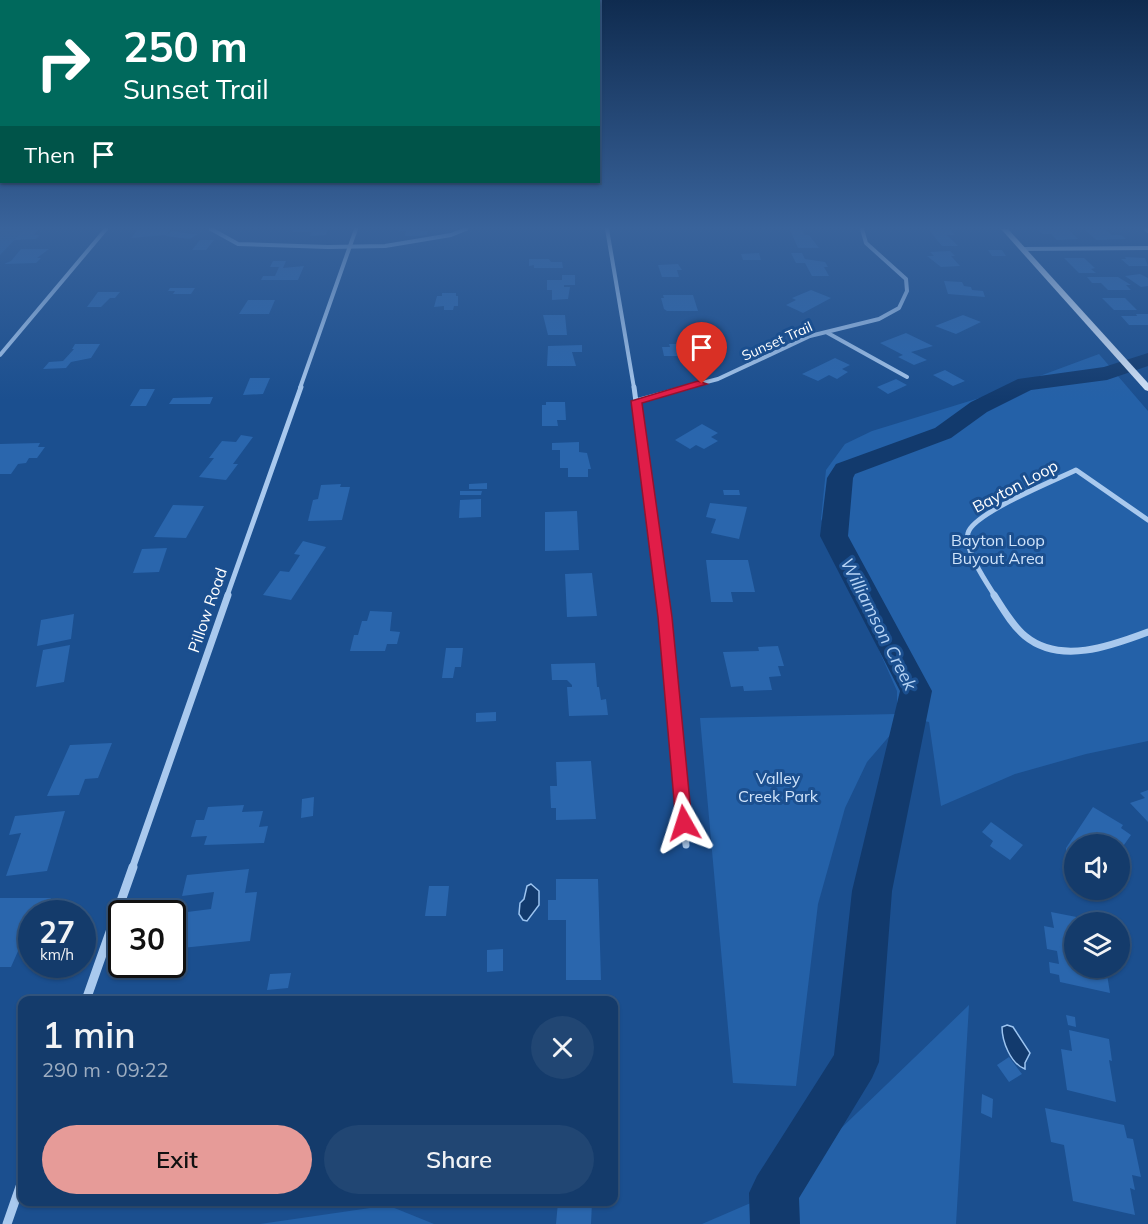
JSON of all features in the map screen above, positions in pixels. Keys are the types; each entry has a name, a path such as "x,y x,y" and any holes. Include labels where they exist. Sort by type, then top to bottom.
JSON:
{"main road":[{"path":"1056,286 1147,387"}],"street":[{"path":"0,355 58,286"},
{"name":"Pillow Road","path":"87,996 336,286"},
{"path":"617,286 636,401 665,617 686,845"},
{"name":"Sunset Trail","path":"636,401 718,379 810,336 879,320 899,308 904,300 907,286"},
{"path":"826,332 907,377"},
{"name":"Bayton Loop","path":"1148,520 1076,470 981,516 972,525 968,535 972,558 1018,629 1040,645 1072,652 1120,642 1148,632"},
{"path":"7,1224 18,1192"}],"green space":[{"name":"Bayton Loop Buyout Area","path":"1099,354 1148,411 1148,741 1086,754 1015,774 941,806 929,722 897,715 892,733 867,762 845,808 818,904 796,1086 733,1083 700,718 897,714 897,691 821,519 826,470 845,444 872,431 986,396"},
{"path":"969,1005 956,1224 702,1224 774,1193"},
{"path":"389,1206 434,1224 260,1224"}],"shaded area":[{"path":"531,884 539,891 539,905 527,921 523,920 519,914 520,903 524,899 527,886"},
{"path":"1007,1025 1013,1027 1030,1053 1025,1069 1016,1062 1006,1046 1002,1027"}],"building":[{"path":"547,286 570,287 568,299 552,300 552,290 547,290"},
{"path":"946,286 965,286 971,287 972,290 983,291 985,297 948,294"},
{"path":"1104,286 1127,286 1131,290 1108,290"},
{"path":"170,288 195,288 191,294 173,294 175,291 168,291"},
{"path":"811,290 831,298 803,313 786,305 796,300 792,298"},
{"path":"98,292 120,292 101,307 87,307"},
{"path":"442,293 456,293 458,306 454,306 453,310 444,310 444,306 434,307 437,296 442,296"},
{"path":"663,295 693,295 698,311 667,311 664,309 661,298 664,298"},
{"path":"1102,298 1125,298 1137,310 1114,310"},
{"path":"248,300 275,300 269,314 239,314"},
{"path":"1136,314 1148,314 1148,325 1129,325 1121,316 1137,316"},
{"path":"543,315 565,315 567,335 548,335"},
{"path":"963,315 981,322 956,334 935,326"},
{"path":"906,333 933,346 911,352 927,360 914,365 898,357 903,355 880,343"},
{"path":"75,344 100,344 91,358 71,362 66,368 43,369 49,362 63,361 74,349 72,349"},
{"path":"669,344 691,344 693,351 701,351 703,359 664,356 662,347 670,347"},
{"path":"582,345 582,352 572,352 576,366 547,366 548,346"},
{"path":"835,358 850,365 842,369 848,372 837,379 829,375 818,381 802,374"},
{"path":"945,370 965,381 953,386 933,375"},
{"path":"250,378 270,378 263,394 243,395"},
{"path":"896,379 907,385 888,394 877,387"},
{"path":"140,389 155,389 146,406 130,406"},
{"path":"213,397 210,404 169,404 173,398"},
{"path":"546,402 565,402 566,420 557,420 558,426 542,426 542,405 546,405"},
{"path":"702,424 718,433 711,437 718,441 704,449 696,445 690,449 675,440"},
{"path":"241,435 253,437 233,464 238,464 226,480 199,477 214,458 209,458 222,441 236,442"},
{"path":"579,442 579,452 587,453 591,469 588,469 588,477 568,477 568,468 560,468 560,450 552,450 552,443"},
{"path":"40,443 38,447 45,447 37,458 29,458 26,463 18,464 11,474 0,474 0,444"},
{"path":"487,483 487,489 469,489 469,484"},
{"path":"341,484 340,487 350,487 342,520 308,521 313,500 318,499 321,485"},
{"path":"723,490 739,490 740,495 724,495"},
{"path":"460,491 482,491 481,495 460,495"},
{"path":"481,499 481,517 459,518 460,500"},
{"path":"710,503 747,507 739,539 711,533 716,519 706,517"},
{"path":"173,505 204,506 186,538 154,537"},
{"path":"577,511 579,550 545,551 545,512"},
{"path":"303,541 326,547 291,600 263,595 280,571 289,572 300,555 294,554"},
{"path":"167,548 159,572 133,573 142,549"},
{"path":"706,560 748,560 755,592 731,592 733,602 711,602"},
{"path":"592,573 597,616 567,617 565,574"},
{"path":"370,611 392,612 390,631 400,632 397,644 387,644 385,651 350,651 354,635 358,635 362,621 367,621"},
{"path":"74,614 71,639 37,646 41,620"},
{"path":"70,645 64,682 36,687 43,650"},
{"path":"778,646 784,666 778,666 781,676 769,677 772,690 744,691 743,686 731,687 723,652 759,651 758,647"},
{"path":"446,648 463,648 461,667 455,667 453,678 442,678"},
{"path":"595,663 597,687 599,687 601,700 606,699 608,715 569,716 567,687 572,687 572,685 567,680 552,680 551,664"},
{"path":"496,712 496,721 476,722 476,713"},
{"path":"112,743 98,778 85,779 79,795 47,796 70,745"},
{"path":"591,761 596,819 556,820 556,808 551,808 550,786 557,786 556,762"},
{"path":"1148,790 1148,822 1130,803 1145,798 1140,793"},
{"path":"314,797 313,816 301,818 302,799"},
{"path":"244,805 242,812 263,811 259,827 268,826 264,843 204,845 207,836 191,837 196,820 204,820 208,807"},
{"path":"1093,807 1123,825 1121,828 1130,834 1075,834"},
{"path":"65,811 47,871 6,876 21,833 9,835 15,816"},
{"path":"991,822 1023,845 1010,860 990,846 993,841 982,832"},
{"path":"249,869 245,893 257,892 250,941 186,948 186,912 211,909 214,892 182,896 187,875"},
{"path":"556,879 598,879 601,980 566,980 566,920 548,920 548,900 556,900"},
{"path":"429,886 449,886 446,916 425,916"},
{"path":"0,898 51,898 50,900 18,900 18,951 11,967 0,967"},
{"path":"1051,912 1064,915 1064,978 1108,978 1110,993 1060,982 1059,975 1050,973 1049,962 1059,964 1057,951 1047,949 1044,926 1054,928"},
{"path":"503,949 503,971 487,972 487,950"},
{"path":"291,973 288,988 267,990 270,974"},
{"path":"1066,1015 1075,1017 1076,1027 1068,1025"},
{"path":"1069,1030 1109,1039 1112,1061 1109,1060 1116,1102 1067,1090 1061,1049 1072,1051"},
{"path":"1009,1057 1022,1074 1009,1082 997,1065"},
{"path":"982,1094 993,1099 992,1118 981,1113"},
{"path":"1045,1108 1124,1125 1127,1138 1133,1139 1141,1177 1132,1175 1135,1190 1130,1188 1135,1215 1073,1201 1064,1145 1051,1142"},
{"path":"558,1206 592,1206 591,1224 556,1224"}],"waterway":[{"name":"Williamson Creek","path":"775,1224 774,1193 856,1062 872,891 916,691 834,536 840,478 845,469 943,433 979,407 1026,384 1107,373 1148,359"}],"route":[{"path":"684,823 665,617 636,401 702,384"}],"park label":[{"name":"Valley Creek Park","path":"778,787"}]}
